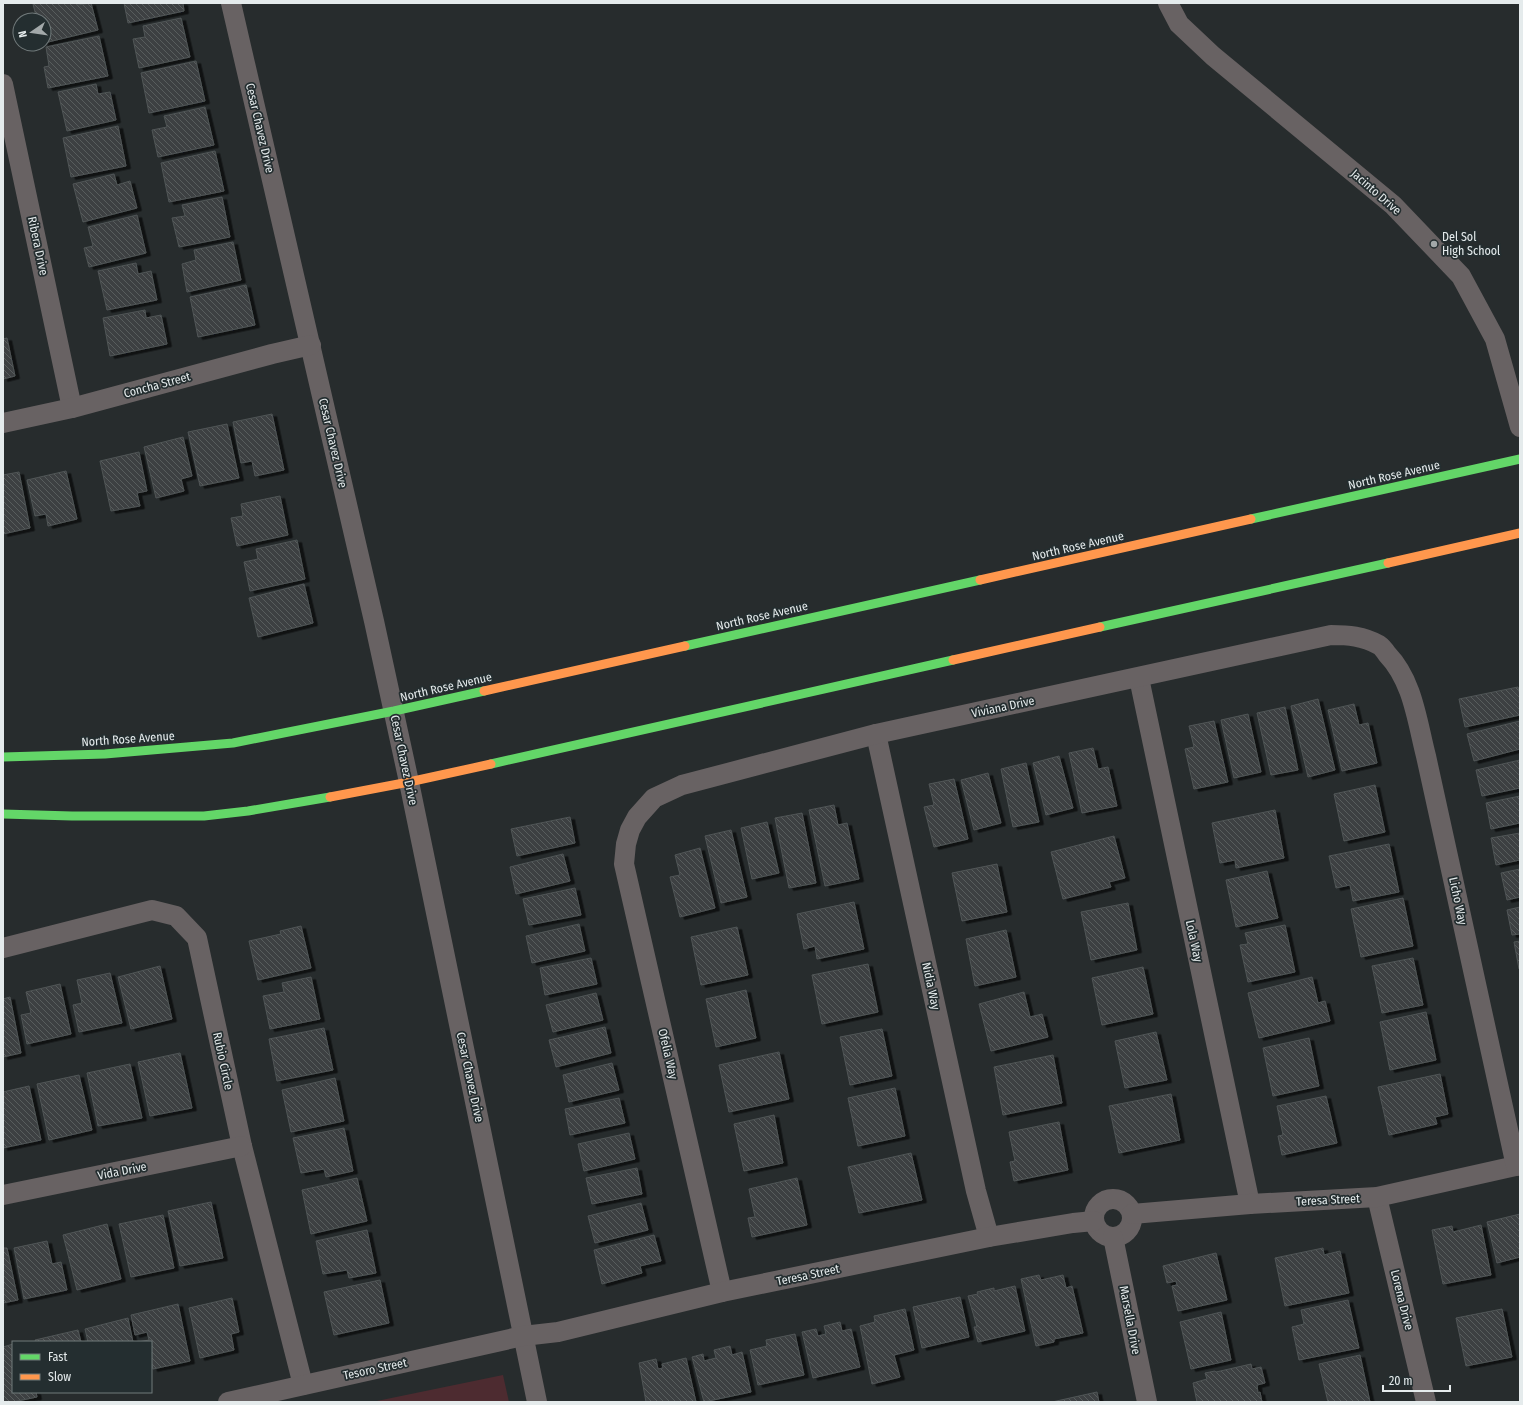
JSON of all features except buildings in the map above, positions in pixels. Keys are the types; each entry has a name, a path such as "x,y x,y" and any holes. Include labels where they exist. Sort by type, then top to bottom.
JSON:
{"main road":[{"name":"North Rose Avenue","path":"3,757 105,754 233,743 394,711 1520,459"},
{"path":"3,814 108,817 222,814 288,806 409,782 1520,533"}],"street":[{"name":"Cesar Chavez Drive","path":"231,3 311,345 394,711 538,1402"},
{"name":"Jacinto Drive","path":"1168,3 1180,24 1213,56 1393,206 1461,276 1496,339 1520,427"},
{"name":"Ribera Drive","path":"3,84 72,408"},
{"name":"Concha Street","path":"3,423 72,408 264,356 311,345"},
{"name":"Viviana Drive","path":"637,817 654,798 682,785 876,734 1331,635 1356,636 1380,646"},
{"name":"Licho Way","path":"1380,646 1395,662 1409,688 1426,756 1518,1165"},
{"name":"Lola Way","path":"1138,678 1250,1204"},
{"name":"Nidia Way","path":"876,734 976,1191 989,1237"},
{"name":"Ofelia Way","path":"637,817 630,830 626,844 624,864 722,1292"},
{"name":"Rubio Circle","path":"3,948 152,910 176,916 197,938 242,1146 303,1385"},
{"name":"Vida Drive","path":"3,1195 242,1146"},
{"name":"Teresa Street","path":"1132,1214 1250,1204 1377,1197 1518,1165"},
{"name":"Lorena Drive","path":"1377,1197 1426,1402"},
{"path":"1109,1199 1117,1199 1124,1202 1129,1207 1132,1214 1132,1224 1126,1233 1113,1237 1100,1232 1094,1221 1096,1208 1102,1202 1109,1199"},
{"name":"Teresa Street","path":"524,1336 558,1332 722,1292 989,1237 1094,1221"},
{"name":"Marsella Drive","path":"1113,1237 1147,1402"},
{"name":"Tesoro Street","path":"228,1402 524,1336"}],"shaded area":[{"path":"503,1375 509,1402 372,1402"}],"traffic: fast":[{"path":"1251,519 1520,459"},
{"path":"1100,627 1388,563"},
{"path":"685,646 980,580"},
{"path":"491,764 953,660"},
{"path":"3,757 105,754 233,743 394,711 484,691"},
{"path":"3,814 72,816 204,816 248,811 330,797"}],"traffic: slow":[{"path":"980,580 1251,519"},
{"path":"1388,563 1520,533"},
{"path":"953,660 1100,627"},
{"path":"484,691 685,646"},
{"path":"330,797 491,764"}],"place":[{"name":"Del Sol High School","path":"1434,244"}]}
